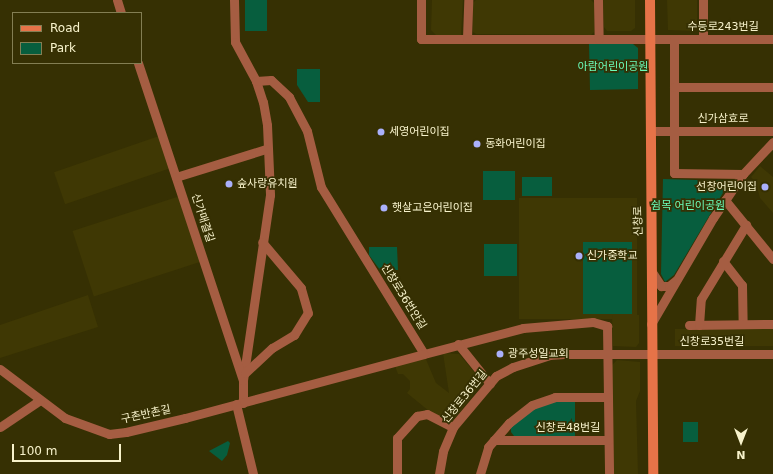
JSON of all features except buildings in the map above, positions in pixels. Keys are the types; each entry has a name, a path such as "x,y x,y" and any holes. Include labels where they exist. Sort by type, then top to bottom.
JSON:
{"main road":[{"name":"신창로","path":"650,0 651,354 653,474"}],"street":[{"path":"117,0 121,12"},
{"name":"신가매결길","path":"234,0 235,42 256,81 267,125 266,149 270,196 239,404 253,474"},
{"path":"421,0 421,39 650,39"},
{"path":"467,38 468,0"},
{"path":"598,0 599,39"},
{"path":"703,0 703,39"},
{"name":"수등로243번길","path":"650,39 773,39"},
{"path":"674,39 673,170 677,175 743,174"},
{"name":"신가매결길","path":"138,64 244,376"},
{"name":"신창로36번안길","path":"256,81 271,80 289,97 307,131 321,187 424,354"},
{"path":"674,87 773,87"},
{"name":"신가삼효로","path":"651,131 773,131"},
{"path":"651,324 725,200 743,174 773,142"},
{"path":"176,177 266,149"},
{"path":"725,200 773,259"},
{"path":"699,325 701,299 746,225"},
{"path":"244,376 272,348 294,336 308,314 301,288 262,242"},
{"path":"723,261 742,285 743,324"},
{"path":"651,272 661,286 669,286 676,280"},
{"path":"239,404 458,344 523,328 599,322 607,326 608,440"},
{"path":"689,325 773,324"},
{"path":"458,344 490,384"},
{"name":"신창로36번길","path":"439,474 443,451 453,428 496,376 513,367 549,355 608,353 651,354"},
{"name":"신창로35번길","path":"651,354 773,354"},
{"name":"구촌반촌길","path":"0,369 40,400 71,421 109,434 144,428 239,404"},
{"name":"신창로48번길","path":"480,474 484,457 494,440 532,404 555,397 608,397"},
{"path":"0,427 40,400"},
{"path":"397,474 397,438 417,416 427,414 453,428"},
{"name":"신창로48번길","path":"494,440 608,440 609,474"}],"shaded area":[{"path":"432,0 463,0 461,35 436,35 431,30"},
{"path":"476,0 591,0 594,3 594,32 591,35 476,34 473,32 473,3"},
{"path":"603,0 635,0 635,28 631,31 607,31 604,27"},
{"path":"667,0 697,0 697,28 694,31 668,30"},
{"path":"159,136 170,168 65,204 54,172"},
{"name":"선창어린이집","path":"760,166 773,177 773,213 760,198 756,183 751,177"},
{"path":"180,196 201,262 94,297 73,231"},
{"name":"신가중학교","path":"519,198 637,198 637,319 519,319"},
{"path":"88,295 98,327 0,358 0,325"},
{"path":"612,315 639,315 639,343 636,347 613,346"},
{"path":"675,329 773,329 773,346 675,346"},
{"path":"443,353 459,354 480,379 481,384 452,422 429,411 407,393 410,389 410,381 403,374 398,374 395,366 425,357 436,383 449,393"},
{"path":"617,360 640,362 640,391 636,401 638,474 612,474 612,365"}],"green space":[{"path":"245,0 267,0 267,31 245,31"},
{"name":"아람어린이공원","path":"589,44 633,44 638,48 638,89 590,90"},
{"path":"297,69 320,69 320,102 308,102 297,85"},
{"path":"483,171 515,171 515,200 483,200"},
{"path":"522,177 552,177 552,196 522,196"},
{"name":"쉼목 어린이공원","path":"663,179 730,181 674,275 665,282 661,274"},
{"path":"583,242 632,242 632,314 583,314"},
{"path":"484,244 517,244 517,276 484,276"},
{"path":"369,247 397,247 398,270 380,270 369,255"},
{"path":"575,400 575,437 514,436 511,432 511,427 533,408 550,401"},
{"path":"683,422 698,422 698,442 683,442"},
{"path":"228,441 230,443 227,455 222,461 209,451"}],"place":[{"name":"세영어린이집","path":"381,132"},
{"name":"동화어린이집","path":"477,144"},
{"name":"숲사랑유치원","path":"229,184"},
{"name":"선창어린이집","path":"765,187"},
{"name":"햇살고은어린이집","path":"384,208"},
{"name":"신가중학교","path":"579,256"},
{"name":"광주성일교회","path":"500,354"}]}
